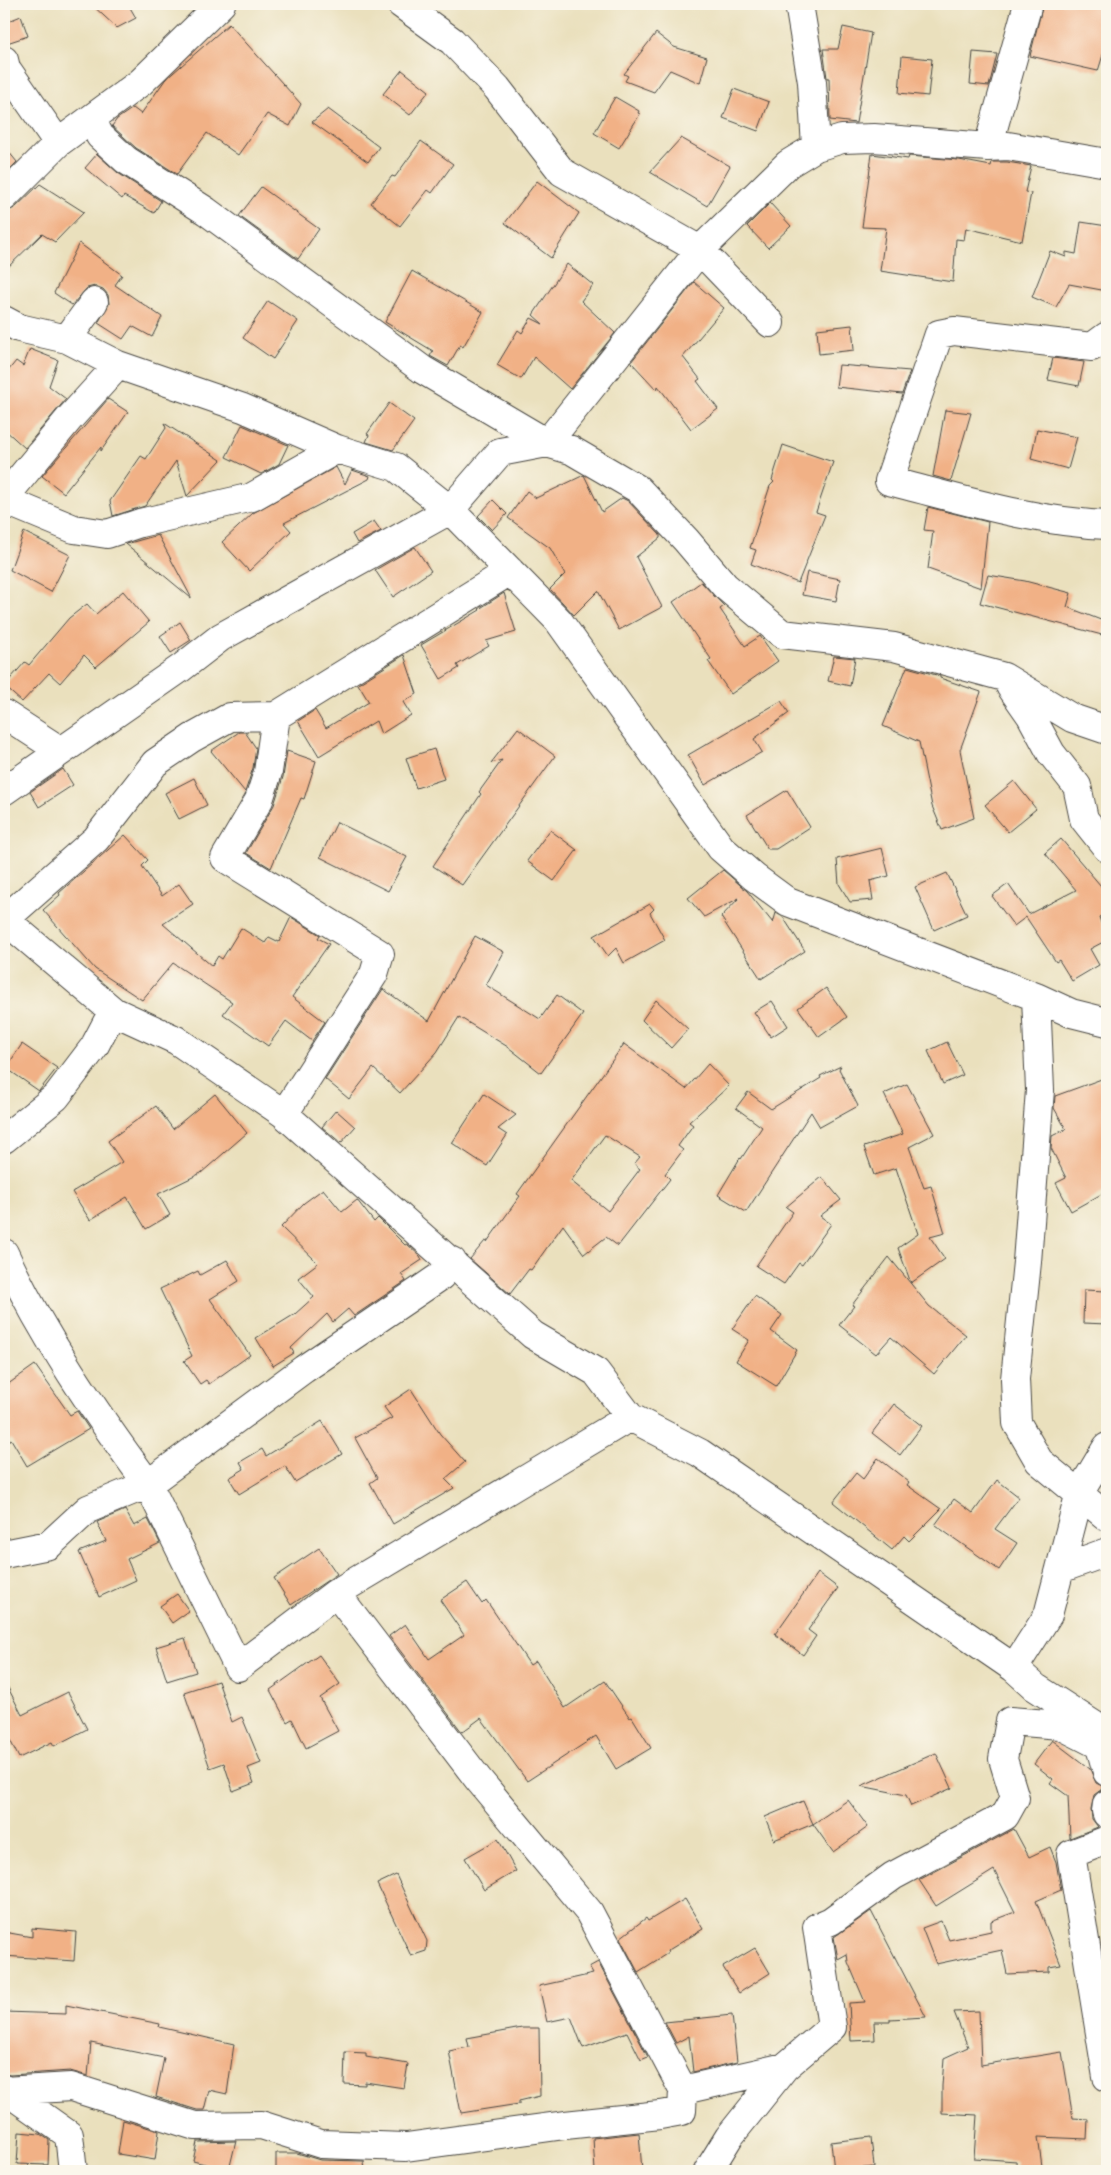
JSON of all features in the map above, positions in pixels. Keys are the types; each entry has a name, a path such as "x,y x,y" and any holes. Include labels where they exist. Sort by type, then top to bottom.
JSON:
{"street":[{"path":"4,196 58,143 141,82 221,4"},
{"path":"401,4 452,41 497,88 562,172 700,250 770,323"},
{"path":"799,4 812,82 816,146"},
{"path":"988,147 1028,4"},
{"path":"4,60 6,68 58,143"},
{"path":"91,118 100,136 126,160 206,211 423,370 548,443 571,450 638,490 686,540 725,586 782,634 894,647 1004,678 1072,718 1107,730"},
{"path":"4,791 181,668 221,636 450,510 500,452 548,443 700,250 788,164 816,146 842,139 874,138 988,147 1008,146 1107,163"},
{"path":"67,339 94,302"},
{"path":"4,320 19,328 67,339 118,365 244,408 336,449 396,467 450,510 558,620 721,848 754,877 788,902 1036,997 1071,1013 1107,1022"},
{"path":"1107,336 1092,347 954,331 939,334 889,481 1004,510 1076,524 1107,525"},
{"path":"118,365 69,419 4,499 74,529 107,534 140,524 252,497 336,449"},
{"path":"510,571 276,716 230,717 192,738 155,763 96,839 4,919 113,1012 176,1040 284,1114 452,1261 533,1335 596,1372 630,1417 700,1453 1014,1668 1036,1687 1094,1725 1105,1756"},
{"path":"1004,678 1031,716 1051,753 1077,786 1084,819 1107,848"},
{"path":"4,714 61,751"},
{"path":"276,716 268,772 259,800 224,858 380,954 374,974 284,1114"},
{"path":"1036,997 1040,1090 1015,1378 1017,1423 1039,1461 1080,1492 1107,1517"},
{"path":"4,1138 56,1096 94,1047 113,1012"},
{"path":"4,1253 17,1282 92,1408 148,1484 238,1667 336,1593 630,1417"},
{"path":"4,1554 49,1544 88,1509 148,1484 304,1369 441,1276 452,1261"},
{"path":"1014,1668 1048,1616 1080,1492 1107,1447"},
{"path":"1060,1569 1107,1552"},
{"path":"4,2090 71,2087 195,2126 261,2125 321,2144 406,2147 565,2125 660,2115 682,2110 683,2090 589,1912 478,1779 336,1593"},
{"path":"708,2171 729,2137 785,2067 832,2027 817,1927 832,1921 893,1876 1005,1816 1015,1798 1003,1759 1010,1721 1060,1725 1105,1756"},
{"path":"1107,1804 1107,1814"},
{"path":"1107,1840 1071,1854 1107,2077"},
{"path":"683,2090 785,2067"},
{"path":"4,2090 69,2135 74,2171"}],"building":[{"path":"91,4 128,4 136,18 117,28"},
{"path":"1043,4 1094,4 1107,8 1107,42 1098,71 1030,56"},
{"path":"21,16 28,36 4,44 4,23"},
{"path":"229,24 301,104 290,126 267,114 238,155 207,133 177,174 136,148 112,126 117,119 133,108 141,114 165,80"},
{"path":"843,27 871,33 856,123 830,120 829,78 827,78 823,49 838,49"},
{"path":"656,33 674,47 707,57 700,83 670,70 654,92 625,81 628,76 624,74"},
{"path":"973,52 997,54 989,86 970,84"},
{"path":"902,56 932,59 928,96 899,93"},
{"path":"402,70 429,91 410,115 383,94"},
{"path":"734,89 769,102 758,131 723,118"},
{"path":"615,97 639,111 638,113 640,114 619,148 594,133"},
{"path":"328,109 379,147 368,162 312,122"},
{"path":"681,138 730,166 707,206 650,172"},
{"path":"421,141 453,164 432,193 428,190 400,226 371,203 392,176 395,177"},
{"path":"4,146 17,162 4,175"},
{"path":"97,154 118,173 161,201 154,213 124,196 122,199 85,168"},
{"path":"872,154 908,159 909,156 959,160 991,166 992,162 1007,162 1031,166 1025,192 1031,193 1022,241 966,228 964,240 956,239 953,282 880,271 886,228 862,227"},
{"path":"537,181 579,213 551,258 505,223"},
{"path":"40,184 84,212 55,242 42,234 4,271 4,212 15,208"},
{"path":"261,187 319,229 298,259 239,216"},
{"path":"770,203 791,226 768,248 747,226"},
{"path":"1081,222 1107,226 1107,291 1069,284 1056,307 1032,297 1050,251 1066,257 1066,252 1076,254"},
{"path":"79,243 122,275 115,285 162,317 152,337 132,326 123,339 98,323 109,304 108,295 103,289 95,286 87,288 72,305 54,293"},
{"path":"567,264 593,285 581,301 615,333 570,389 534,357 521,379 497,365 518,330 522,333 531,318 543,324 533,315"},
{"path":"412,271 483,312 463,347 460,345 448,366 430,356 433,351 385,322"},
{"path":"694,282 724,308 683,357 700,379 697,381 718,409 691,429 658,386 657,390 631,362"},
{"path":"268,301 298,321 273,359 243,338"},
{"path":"852,325 854,350 819,354 817,329"},
{"path":"30,349 58,360 49,386 66,399 25,448 4,429 4,376 16,361 23,366"},
{"path":"1053,358 1084,362 1079,386 1048,380"},
{"path":"839,365 910,371 902,394 836,387"},
{"path":"108,399 128,412 101,451 101,447 64,493 42,476"},
{"path":"389,403 414,421 393,450 366,442 369,435 367,434"},
{"path":"945,410 971,413 951,481 933,476"},
{"path":"164,423 221,460 187,496 176,461 145,506 113,516 110,501 141,456 146,459 166,428"},
{"path":"242,425 288,445 279,464 261,474 226,457"},
{"path":"1037,429 1077,437 1068,469 1031,459"},
{"path":"783,445 833,462 816,512 825,515 798,583 751,564 756,550 750,548 770,486 774,482 772,480"},
{"path":"336,467 345,484 352,470 370,476 369,479 284,523 291,531 249,571 222,542 253,513"},
{"path":"584,475 602,512 622,498 628,501 660,535 660,538 636,557 662,607 619,630 598,591 574,615 550,589 565,574 550,548 508,518 527,491 536,498"},
{"path":"493,500 507,514 492,530 478,516"},
{"path":"928,507 988,522 981,588 928,569 933,531 924,530"},
{"path":"374,521 381,531 357,543 352,534"},
{"path":"24,532 70,555 51,592 10,570"},
{"path":"158,535 191,597 191,598 126,544"},
{"path":"415,547 431,571 393,597 375,570"},
{"path":"807,572 840,579 836,601 802,595"},
{"path":"988,575 1025,581 1071,593 1067,607 1106,622 1102,635 980,603"},
{"path":"701,582 724,606 720,609 745,646 760,636 778,661 731,694 708,661 711,659 673,602"},
{"path":"123,591 149,622 96,667 84,655 60,683 49,673 22,702 4,686 25,662 29,665 69,618 87,604 96,614"},
{"path":"504,593 516,632 486,641 489,646 457,665 459,668 441,679 421,645 480,610"},
{"path":"180,622 191,640 171,653 160,636"},
{"path":"404,655 417,694 403,702 411,715 381,734 376,721 319,756 298,721 315,710 326,728 369,702 358,684"},
{"path":"834,656 855,658 850,686 828,681"},
{"path":"907,667 940,676 940,678 981,692 960,750 974,818 942,830 932,806 919,742 883,726"},
{"path":"781,701 789,713 754,739 762,752 705,785 688,755"},
{"path":"518,728 555,756 462,885 433,866 481,794 479,792 502,760 491,763"},
{"path":"239,732 245,732 256,748 253,768 245,792 211,751"},
{"path":"434,749 444,779 416,788 406,758"},
{"path":"287,751 316,761 304,799 301,798 271,868 246,853 274,805 283,777"},
{"path":"63,769 73,785 39,807 30,792"},
{"path":"194,778 207,805 179,819 165,793"},
{"path":"1014,781 1036,809 1008,832 985,805"},
{"path":"787,790 810,827 776,849 768,849 747,815"},
{"path":"337,822 407,857 388,891 320,857"},
{"path":"550,830 577,850 554,881 527,861"},
{"path":"125,835 148,860 142,866 162,896 179,884 193,904 163,924 212,966 218,956 222,959 241,928 265,943 269,937 279,942 291,917 320,935 318,938 329,944 292,997 325,1022 312,1041 286,1021 268,1046 223,1014 232,1002 173,963 142,1000 95,969 43,910 60,895 59,893"},
{"path":"1061,839 1101,886 1107,899 1107,913 1099,917 1107,940 1090,949 1099,965 1072,981 1059,960 1056,962 1026,917 1014,926 992,896 1008,884 1029,914 1076,890 1045,853"},
{"path":"882,848 889,876 870,881 873,900 850,902 839,884 837,859"},
{"path":"723,870 747,891 773,923 776,913 783,917 805,951 761,979 721,917 739,898 704,917 688,898"},
{"path":"947,873 967,915 934,930 915,887"},
{"path":"650,904 654,909 650,913 665,940 624,963 616,948 608,956 594,936"},
{"path":"475,936 504,952 486,985 540,1019 557,995 583,1014 541,1073 508,1047 459,1017 437,1052 400,1093 373,1068 349,1099 325,1079 383,989 429,1021"},
{"path":"826,988 847,1017 819,1037 798,1008"},
{"path":"656,1000 688,1029 671,1048 642,1020"},
{"path":"772,1001 788,1026 771,1037 754,1012"},
{"path":"947,1042 963,1075 943,1084 928,1051"},
{"path":"22,1044 57,1068 39,1091 6,1068"},
{"path":"624,1044 686,1089 708,1064 729,1086 689,1122 693,1125 678,1146 683,1150 665,1174 670,1179 618,1246 606,1237 584,1254 563,1225 531,1270 529,1269 510,1294 470,1259 485,1241 487,1242 520,1196 517,1194","holes":["605,1135 640,1157 634,1164 640,1169 608,1211 571,1181"]},
{"path":"841,1066 839,1069 858,1106 820,1127 811,1112 746,1212 718,1195 740,1158 762,1127 736,1108 748,1092 771,1109 821,1078 820,1076"},
{"path":"1107,1077 1107,1191 1071,1211 1056,1183 1066,1178 1051,1148 1052,1136 1066,1129 1054,1108 1055,1096"},
{"path":"907,1084 934,1134 909,1147 924,1188 931,1186 945,1233 930,1237 945,1259 911,1283 898,1248 918,1234 896,1168 874,1175 864,1147 903,1134 884,1094"},
{"path":"215,1094 247,1133 201,1173 158,1194 170,1215 146,1229 127,1197 90,1220 72,1192 122,1162 108,1141 156,1106 173,1129"},
{"path":"484,1094 516,1115 498,1129 507,1135 487,1166 452,1143"},
{"path":"336,1110 355,1127 341,1143 322,1127"},
{"path":"822,1177 841,1200 820,1216 831,1224 802,1265 799,1263 784,1284 756,1266 793,1212 786,1207"},
{"path":"323,1189 342,1212 357,1200 374,1222 378,1218 405,1245 407,1244 420,1256 422,1260 401,1274 406,1281 354,1316 348,1309 333,1322 327,1314 291,1348 294,1353 273,1366 256,1338 295,1314 314,1297 298,1278 318,1263 281,1227 304,1203"},
{"path":"889,1257 929,1306 966,1335 934,1374 891,1337 876,1354 839,1325"},
{"path":"227,1260 239,1281 210,1299 250,1355 209,1384 206,1380 200,1384 184,1361 192,1356 160,1289 198,1271 200,1275"},
{"path":"1084,1290 1107,1291 1107,1324 1083,1323"},
{"path":"755,1296 782,1315 771,1331 797,1350 776,1386 736,1361 749,1340 732,1329"},
{"path":"35,1365 70,1415 77,1411 89,1429 27,1466 11,1439 4,1444 4,1387"},
{"path":"411,1389 440,1434 465,1462 445,1479 454,1488 393,1524 370,1483 377,1478 355,1438 392,1418 384,1407"},
{"path":"894,1404 922,1426 900,1455 872,1433"},
{"path":"322,1421 342,1454 295,1482 285,1466 239,1494 229,1478 244,1469 240,1462 262,1449 266,1456"},
{"path":"878,1458 909,1482 907,1485 941,1509 909,1541 904,1536 892,1550 833,1502 856,1473 863,1479"},
{"path":"997,1480 1019,1497 995,1529 1017,1543 999,1570 935,1525 954,1499 973,1513"},
{"path":"125,1510 134,1526 148,1519 160,1543 127,1559 136,1580 99,1597 79,1552 106,1541 97,1522"},
{"path":"319,1548 337,1574 291,1605 274,1578"},
{"path":"818,1573 838,1588 808,1630 816,1636 803,1655 775,1634"},
{"path":"467,1582 482,1604 486,1600 530,1665 536,1661 565,1708 605,1681 630,1718 632,1717 651,1748 616,1769 596,1736 527,1781 481,1718 462,1732 389,1636 405,1624 429,1659 464,1635 440,1600"},
{"path":"177,1594 189,1611 172,1623 160,1606"},
{"path":"185,1638 196,1672 167,1681 156,1647"},
{"path":"319,1655 340,1684 320,1698 338,1731 306,1748 292,1719 287,1722 270,1690"},
{"path":"4,1680 22,1715 68,1692 87,1729 54,1746 52,1742 19,1758 4,1728"},
{"path":"218,1681 232,1722 242,1717 261,1763 248,1768 254,1783 233,1791 224,1763 210,1768 184,1692"},
{"path":"1052,1740 1090,1769 1096,1783 1102,1786 1102,1789 1094,1795 1091,1809 1092,1819 1098,1827 1070,1838 1068,1796 1050,1783 1053,1779 1034,1764"},
{"path":"936,1753 952,1788 911,1806 906,1795 861,1786"},
{"path":"848,1800 868,1827 833,1852 813,1824"},
{"path":"803,1801 813,1824 774,1840 765,1817"},
{"path":"1014,1829 1029,1857 1050,1847 1056,1862 1061,1890 1036,1901 1061,1965 1049,1967 1049,1972 1007,1974 1002,1950 936,1964 922,1928 941,1921 949,1940 991,1931 991,1921 1015,1912 994,1870 936,1906 919,1880"},
{"path":"498,1839 516,1871 484,1890 465,1858"},
{"path":"396,1875 427,1941 426,1951 411,1956 377,1884"},
{"path":"685,1899 703,1929 667,1951 668,1953 638,1972 620,1938 646,1918 648,1921"},
{"path":"871,1911 926,2017 890,2019 890,2022 874,2022 875,2040 851,2041 849,2003 865,2002 848,1962 847,1954 838,1959 834,1937"},
{"path":"32,1928 76,1932 74,1961 4,1956 4,1932 32,1937"},
{"path":"755,1948 770,1973 739,1993 723,1967"},
{"path":"598,1962 648,2057 641,2060 627,2032 583,2048 571,2017 547,2022 539,1986 593,1974 589,1967"},
{"path":"66,2005 160,2024 159,2027 234,2044 227,2094 209,2090 204,2110 197,2110 156,2097 164,2058 91,2043 88,2076 70,2071 4,2074 4,2012 66,2014"},
{"path":"979,2011 981,2065 1062,2052 1073,2118 1088,2119 1087,2139 1038,2137 1042,2166 1017,2169 1016,2161 974,2158 977,2115 942,2113 942,2086 944,2058 968,2047 954,2012"},
{"path":"732,2015 737,2062 693,2072 689,2036 676,2043 665,2022"},
{"path":"522,2028 539,2028 540,2096 519,2101 519,2104 461,2113 449,2051 469,2047 467,2038"},
{"path":"345,2052 366,2053 366,2057 408,2064 404,2088 365,2082 365,2085 344,2084"},
{"path":"123,2120 159,2131 155,2160 118,2154"},
{"path":"19,2132 40,2134 49,2140 48,2165 17,2164"},
{"path":"639,2133 642,2171 595,2171 593,2138"},
{"path":"871,2137 874,2167 834,2171 831,2142"},
{"path":"236,2141 229,2170 193,2161 197,2142"},
{"path":"276,2153 297,2153 320,2160 364,2161 365,2171 276,2171"}]}
